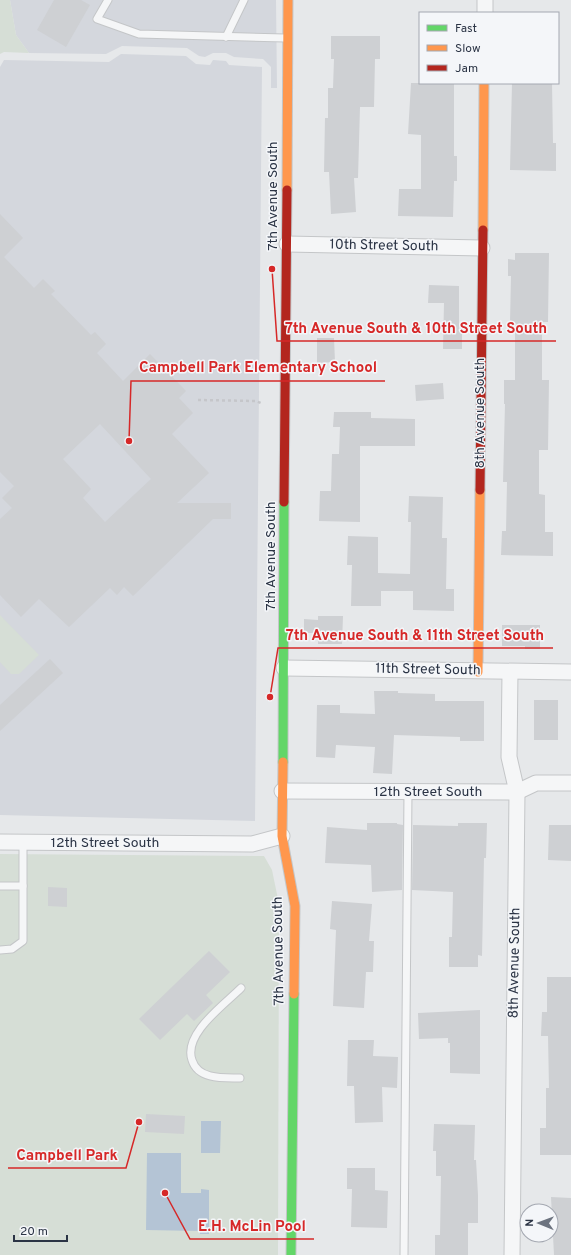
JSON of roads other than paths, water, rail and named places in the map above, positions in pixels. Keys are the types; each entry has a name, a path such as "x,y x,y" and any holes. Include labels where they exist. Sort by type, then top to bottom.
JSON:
{"street":[{"name":"7th Avenue South","path":"288,0 282,836 295,906 291,1255"},
{"path":"485,0 485,12"},
{"name":"8th Avenue South","path":"478,672 484,84"},
{"name":"10th Street South","path":"287,244 482,248"},
{"name":"11th Street South","path":"284,668 478,672 571,672"},
{"name":"8th Avenue South","path":"510,672 509,757 517,792 512,1255"},
{"name":"12th Street South","path":"282,791 517,792 536,783 571,783"},
{"name":"12th Street South","path":"0,842 252,844 282,836"}],"lane":[{"path":"108,0 97,19 140,34 288,38"},
{"path":"226,37 244,0"},
{"path":"404,1255 408,792"},
{"path":"0,950 12,949 23,941 23,842"},
{"path":"0,886 23,886"},
{"path":"240,1078 220,1078 202,1074 193,1064 190,1054 192,1041 199,1029 241,988"}],"water":[{"path":"201,1121 221,1121 220,1153 201,1153"},
{"path":"147,1153 181,1153 181,1193 201,1193 201,1189 209,1190 209,1234 200,1234 200,1231 146,1230"}],"place":[{"name":"7th Avenue South & 10th Street South","path":"272,269"},
{"name":"Campbell Park Elementary School","path":"129,441"},
{"name":"7th Avenue South & 11th Street South","path":"270,697"},
{"name":"Campbell Park","path":"139,1122"},
{"name":"E.H. McLin Pool","path":"165,1193"}]}
